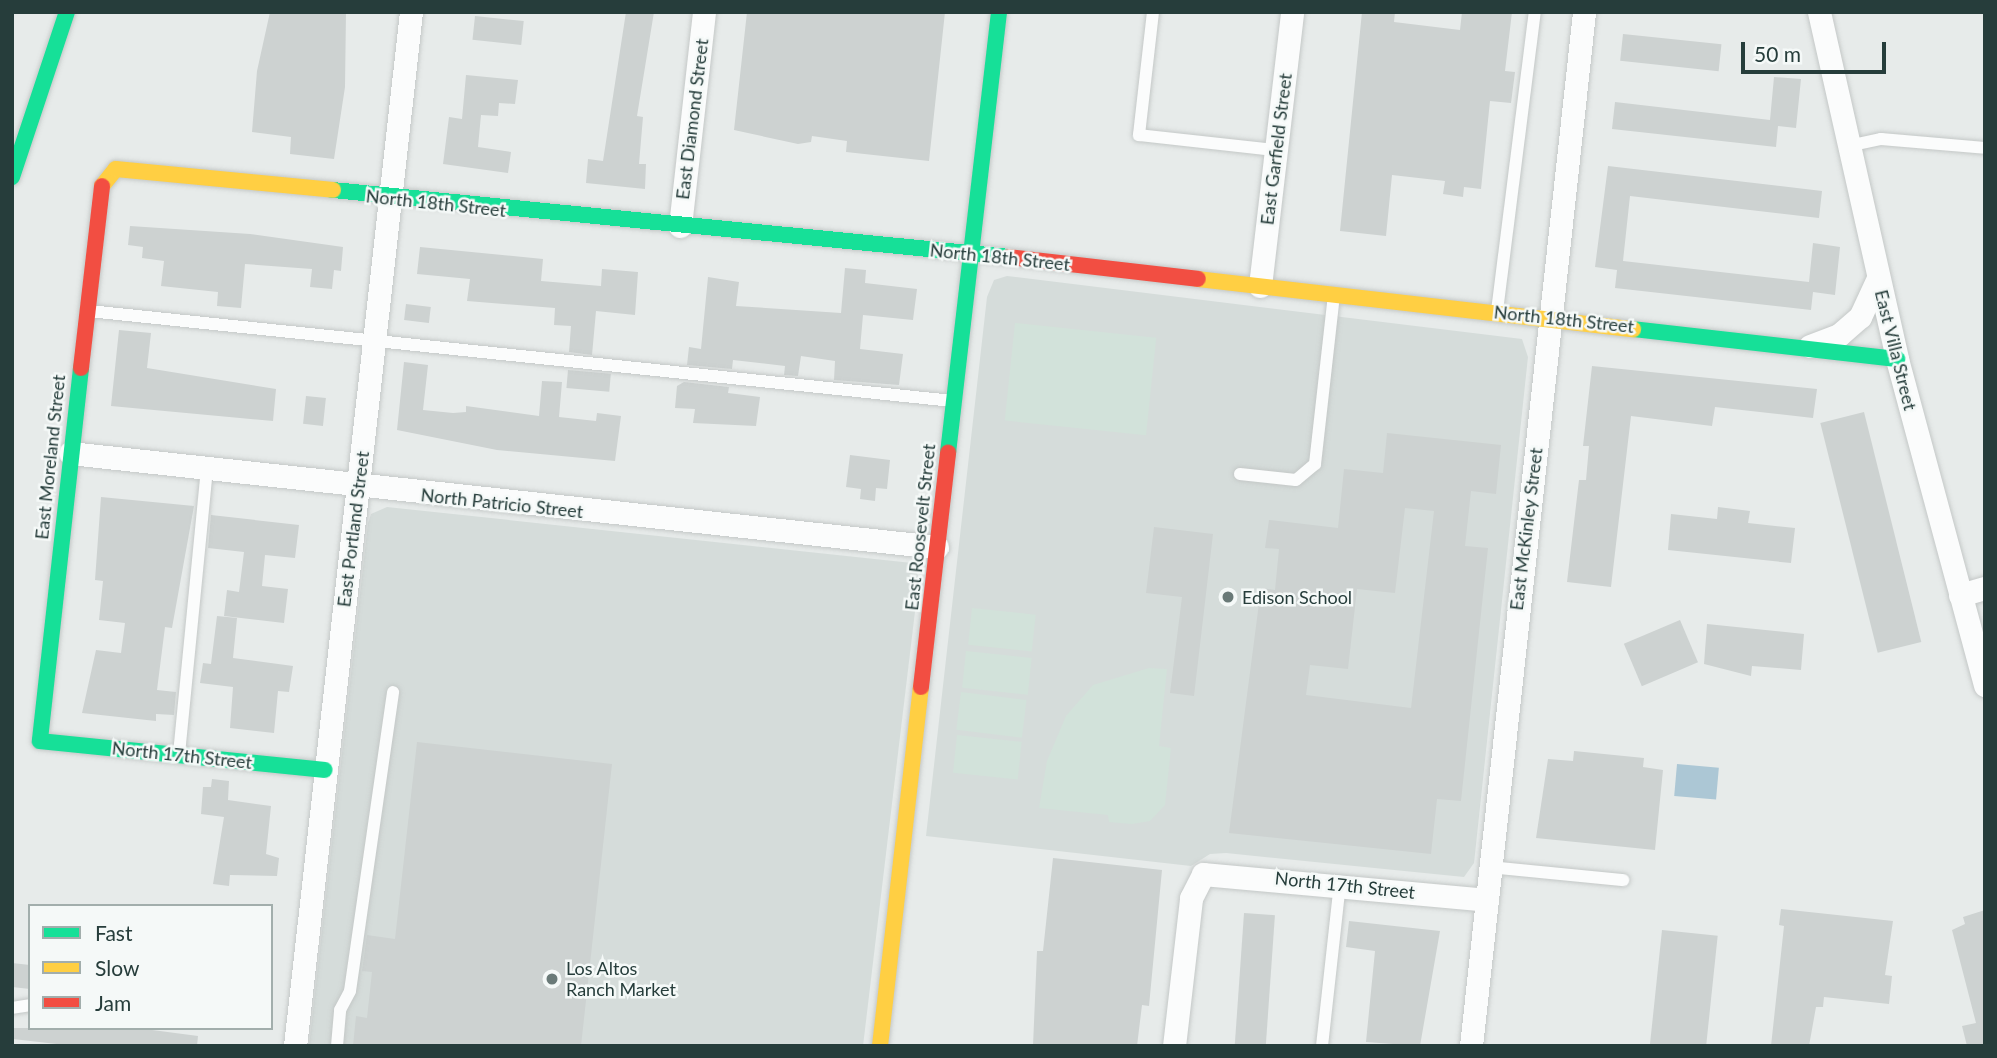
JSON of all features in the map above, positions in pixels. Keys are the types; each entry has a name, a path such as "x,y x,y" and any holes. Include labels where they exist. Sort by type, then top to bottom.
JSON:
{"main road":[{"path":"12,177 66,12"},
{"name":"East Roosevelt Street","path":"880,1046 999,12"},
{"name":"North 18th Street","path":"104,177 125,169 390,199 971,254 1897,359"},
{"name":"East Moreland Street","path":"40,741 86,311 104,177"},
{"name":"North 17th Street","path":"40,741 324,770"}],"street":[{"name":"East Portland Street","path":"295,1046 411,12"},
{"name":"East Diamond Street","path":"680,226 704,12"},
{"name":"East Garfield Street","path":"1259,286 1292,12"},
{"name":"East McKinley Street","path":"1471,1046 1584,12"},
{"name":"East Villa Street","path":"1819,12 1897,359 1985,685"},
{"path":"1809,347 1850,327 1868,307 1878,278"},
{"name":"North Patricio Street","path":"70,453 359,481 373,489 937,547"},
{"path":"1959,595 1985,588"},
{"name":"North 17th Street","path":"1174,1046 1191,898 1203,874 1340,884 1487,900"}],"lane":[{"path":"1153,12 1139,135 1275,150"},
{"path":"1497,312 1535,12"},
{"path":"1848,146 1881,139 1985,148"},
{"path":"1240,474 1296,480 1315,464 1334,294"},
{"path":"86,311 953,401"},
{"path":"179,754 207,466"},
{"path":"337,1046 340,1010 351,991 393,692"},
{"path":"1490,867 1623,880"},
{"path":"1322,1046 1340,884"}],"shaded area":[{"name":"Edison School","path":"1007,276 1522,339 1528,357 1474,863 1464,877 1226,853 1210,854 1191,866 926,836 987,297 994,280"},
{"path":"1015,323 1156,338 1146,435 1005,420"},
{"path":"387,507 912,563 919,578 863,1046 309,1046 368,523 371,514"},
{"path":"972,608 1036,615 1032,651 968,645"},
{"path":"966,651 1032,658 1028,695 962,688"},
{"path":"1149,668 1167,669 1159,746 1171,748 1165,805 1150,821 1132,824 1109,822 1108,815 1039,808 1047,761 1066,716 1093,685"},
{"path":"961,692 1027,700 1022,738 956,730"},
{"path":"957,735 1022,742 1018,780 953,773"}],"water":[{"path":"1677,764 1719,768 1716,800 1674,796"}],"building":[{"path":"270,12 346,12 345,87 334,159 290,154 291,137 252,132 257,71"},
{"path":"626,12 654,12 637,116 643,117 639,164 646,164 645,189 586,183 588,159 603,161"},
{"path":"747,12 945,12 929,161 846,152 847,141 812,136 811,142 798,144 734,130"},
{"path":"1362,12 1395,12 1394,22 1460,30 1462,12 1512,12 1505,71 1515,72 1511,103 1490,101 1481,189 1464,187 1463,197 1443,194 1445,181 1392,175 1386,236 1340,231"},
{"path":"475,16 524,21 521,45 472,40"},
{"path":"1623,34 1721,44 1719,71 1620,61"},
{"path":"466,75 518,80 515,104 499,103 498,116 481,115 478,147 511,152 508,173 443,164 449,117 462,119"},
{"path":"1774,77 1801,79 1796,128 1778,126 1776,147 1612,129 1615,102 1770,120"},
{"path":"1608,166 1822,191 1819,218 1630,196 1623,261 1809,282 1813,243 1840,247 1835,295 1813,292 1811,310 1615,288 1617,270 1595,267"},
{"path":"130,226 250,234 343,247 341,271 334,270 332,289 310,287 312,269 245,264 241,308 217,306 218,292 161,286 164,261 142,258 143,247 128,245"},
{"path":"420,247 543,259 541,281 601,286 602,269 638,272 635,315 596,311 592,355 569,352 571,326 554,325 555,308 467,301 470,279 417,274"},
{"path":"845,268 866,270 865,283 917,289 913,320 863,315 860,349 903,354 899,385 834,380 835,361 801,356 798,376 784,375 785,366 733,360 732,369 687,365 689,347 701,349 708,277 739,282 736,306 841,313"},
{"path":"406,304 431,307 429,323 404,320"},
{"path":"119,330 151,333 147,368 276,389 273,421 111,406"},
{"path":"404,362 428,365 423,410 466,412 466,406 539,416 542,381 562,382 559,417 596,421 597,413 621,416 615,461 497,450 397,430"},
{"path":"1592,366 1817,389 1813,418 1715,407 1712,426 1631,416 1611,587 1567,582 1579,480 1586,480 1589,446 1583,446"},
{"path":"568,370 611,374 609,392 566,388"},
{"path":"684,382 729,387 728,393 760,397 756,426 693,423 695,409 675,408 677,386"},
{"path":"306,396 326,398 323,426 303,424"},
{"path":"1864,412 1921,642 1878,653 1820,423"},
{"path":"1387,433 1501,445 1496,494 1471,491 1465,546 1488,548 1461,801 1437,799 1431,854 1229,833 1261,588 1275,590 1279,549 1265,548 1269,520 1338,528 1344,469 1383,473","holes":["1405,508 1434,511 1411,708 1306,695 1310,665 1348,669 1357,589 1395,593"]},
{"path":"850,455 890,460 887,489 876,488 875,501 860,499 861,489 846,487"},
{"path":"101,497 194,506 172,628 165,627 157,690 176,692 174,715 156,714 156,721 82,713 96,650 121,653 125,623 99,620 103,581 95,580"},
{"path":"1718,507 1750,511 1748,523 1795,528 1791,563 1668,550 1671,514 1717,519"},
{"path":"211,515 299,525 295,558 265,555 262,586 288,589 284,623 224,616 227,590 239,592 244,552 208,548"},
{"path":"1154,527 1213,534 1194,696 1170,693 1182,597 1146,593"},
{"path":"217,616 237,618 233,658 293,666 289,692 278,691 274,733 230,728 233,687 200,683 203,663 211,664"},
{"path":"1680,620 1698,662 1642,686 1624,644"},
{"path":"1707,624 1804,634 1801,670 1752,666 1751,676 1704,664"},
{"path":"417,742 612,764 581,1046 353,1046 356,1016 367,1018 372,972 362,971 367,935 395,939"},
{"path":"1574,751 1644,758 1643,767 1663,770 1655,850 1536,838 1548,759 1573,761"},
{"path":"212,779 229,781 228,800 271,806 266,854 279,858 277,876 230,875 229,886 213,884 224,817 201,814 203,787 211,787"},
{"path":"1053,858 1162,870 1149,1006 1142,1005 1137,1046 1033,1046 1037,951 1043,951"},
{"path":"1781,909 1893,921 1885,975 1892,976 1889,1004 1824,997 1823,1007 1816,1007 1809,1046 1771,1046 1784,926 1779,925"},
{"path":"1985,910 1985,1046 1967,1046 1962,1026 1976,1023 1952,930 1965,924 1963,917"},
{"path":"1244,913 1275,915 1266,1046 1235,1046"},
{"path":"1349,921 1440,931 1420,1046 1366,1042 1375,951 1346,947"},
{"path":"1662,930 1718,936 1706,1046 1650,1046"},
{"path":"12,963 28,965 28,989 12,987"},
{"path":"13,1028 152,1030 198,1036 197,1046 74,1046 13,1039"}],"traffic: fast":[{"path":"12,177 67,12"},
{"path":"948,453 999,12"},
{"path":"333,190 1009,257"},
{"path":"1633,329 1897,359"},
{"path":"81,368 40,741 325,770"}],"traffic: slow":[{"path":"102,186 116,169 333,190"},
{"path":"1198,279 1633,329"},
{"path":"880,1046 921,687"}],"traffic: jam":[{"path":"81,368 102,186"},
{"path":"1009,257 1198,279"},
{"path":"921,687 948,453"}],"place":[{"name":"Edison School","path":"1228,597"},
{"name":"Los Altos Ranch Market","path":"552,979"}]}
